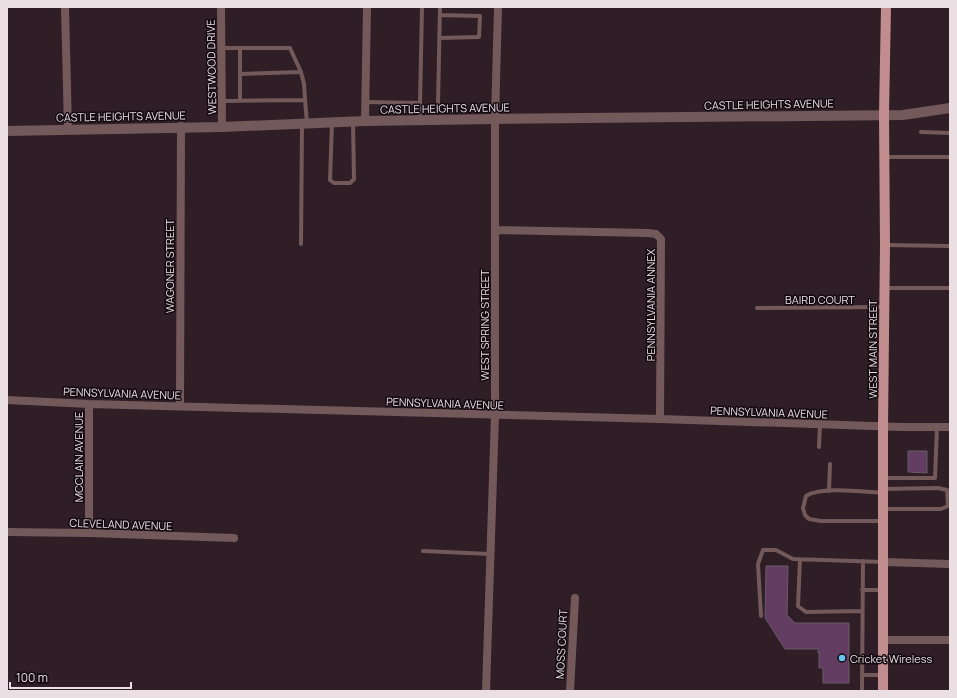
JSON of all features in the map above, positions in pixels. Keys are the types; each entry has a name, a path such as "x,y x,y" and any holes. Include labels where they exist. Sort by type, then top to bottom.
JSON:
{"main road":[{"name":"WEST MAIN STREET","path":"883,691 885,245 884,114 886,7"}],"street":[{"path":"65,7 68,129"},
{"name":"WESTWOOD DRIVE","path":"221,7 222,127"},
{"path":"365,121 367,7"},
{"name":"WEST SPRING STREET","path":"486,691 495,415 495,119 498,7"},
{"name":"CASTLE HEIGHTS AVENUE","path":"7,131 181,126 222,127 420,120 884,114 904,115 950,108"},
{"name":"WAGONER STREET","path":"180,406 181,126"},
{"name":"PENNSYLVANIA ANNEX","path":"495,230 648,233 656,234 661,239 660,419"},
{"name":"PENNSYLVANIA AVENUE","path":"7,400 89,404 660,419 883,427 950,427"},
{"name":"MCCLAIN AVENUE","path":"89,404 89,533"},
{"name":"CLEVELAND AVENUE","path":"7,532 234,538"},
{"path":"884,562 950,564"},
{"name":"MOSS COURT","path":"570,691 574,598"},
{"path":"883,640 950,640"}],"lane":[{"path":"420,120 422,7"},
{"path":"438,104 440,7"},
{"path":"439,38 479,37 480,16 440,15"},
{"path":"222,48 290,48 301,72 304,84 305,100 302,244"},
{"path":"240,48 240,100"},
{"path":"240,74 301,72"},
{"path":"222,101 305,100"},
{"path":"365,102 420,103"},
{"path":"332,122 330,180 334,183 350,183 354,179 353,122"},
{"path":"921,132 950,133"},
{"path":"885,158 950,157"},
{"path":"885,245 950,246"},
{"path":"884,288 950,288"},
{"name":"BAIRD COURT","path":"757,308 884,307"},
{"path":"819,447 820,425"},
{"path":"937,427 935,478 938,488"},
{"path":"829,491 830,464"},
{"path":"883,521 820,521 810,519 805,515 803,508 806,496 812,492 883,487 935,478"},
{"path":"883,487 938,488 948,490 948,506 941,509 883,509"},
{"path":"761,616 758,564 763,550 776,550 793,559 884,562"},
{"path":"423,551 490,554"},
{"path":"800,559 798,606 806,612 862,611"},
{"path":"862,691 863,561"},
{"path":"862,590 884,590"},
{"path":"862,676 883,675"}],"building":[{"path":"908,451 927,451 927,473 908,472"},
{"path":"766,566 788,566 787,615 795,623 849,623 849,683 823,683 823,668 819,668 818,649 785,649 765,618"}],"place":[{"name":"Cricket Wireless","path":"842,658"}]}
